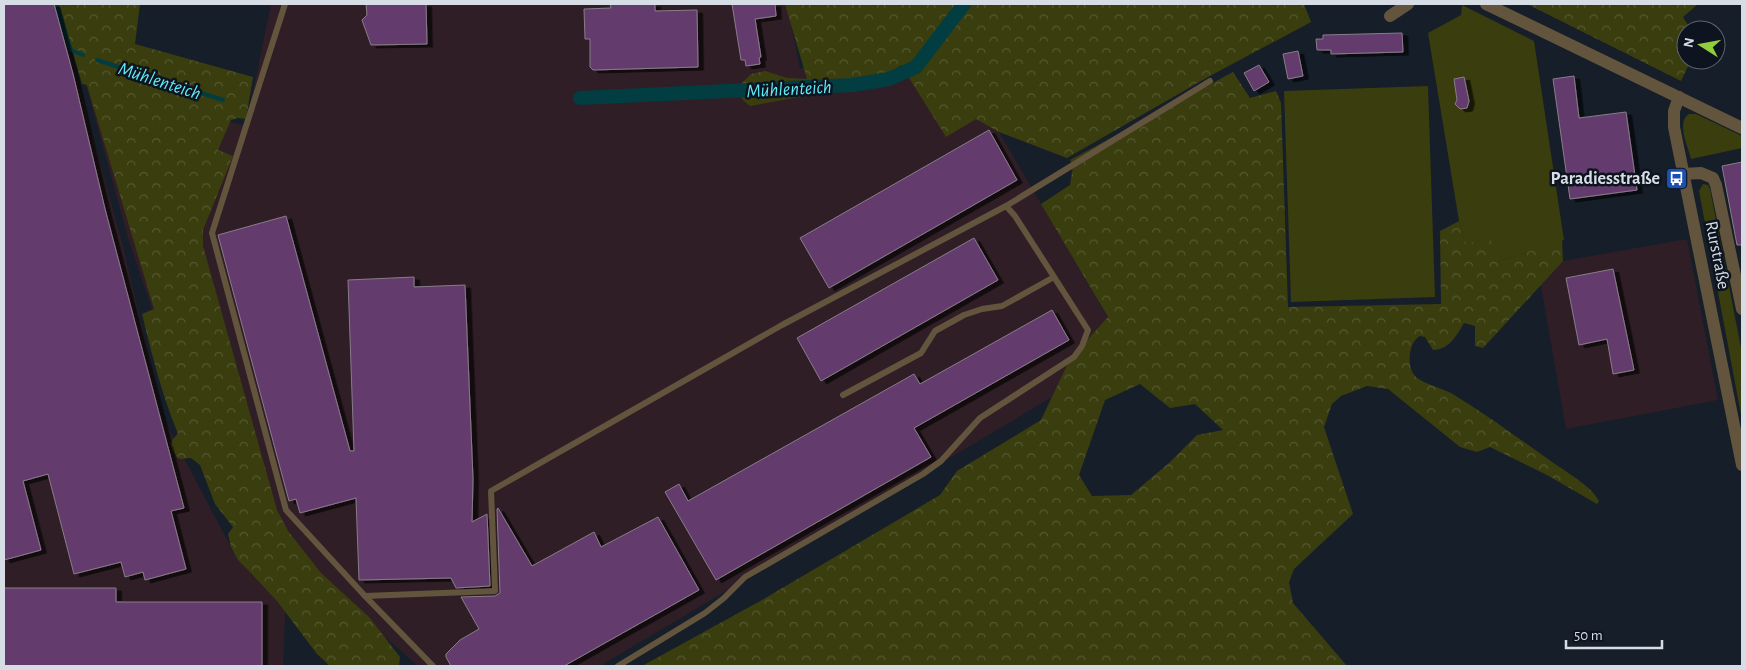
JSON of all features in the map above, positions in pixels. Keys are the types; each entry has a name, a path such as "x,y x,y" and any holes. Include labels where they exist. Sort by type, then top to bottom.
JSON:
{"street":[{"path":"1390,16 1408,4"},
{"path":"1486,4 1742,128"},
{"name":"Rurstraße","path":"1679,96 1674,111 1674,127 1739,431 1742,465"},
{"name":"Rurstraße","path":"1684,174 1701,173 1713,178 1742,309"}],"lane":[{"path":"285,4 212,233 286,510 433,666"},
{"path":"365,596 495,590 491,491 782,325 1006,206 1210,81"},
{"path":"618,666 705,613 724,598 744,577 923,474 941,461 980,418 1074,357 1082,346 1088,330 1015,216 1006,206"},
{"path":"843,395 920,353 934,332 964,315 982,309 1002,306 1054,277"}],"shaded area":[{"path":"4,4 57,4 123,247 165,422 234,553 286,597 283,666 4,666"},
{"path":"271,4 787,4 800,69 931,16 1128,352 600,666 418,666 379,632 259,544 186,410 128,238 86,85 246,126"},
{"path":"1687,239 1718,400 1566,429 1538,269 1563,261"}],"green space":[{"path":"59,4 140,4 135,44 253,77 246,119 238,118 231,120 218,150 233,156 203,230 203,246 277,510 288,531 321,573 369,617 400,657 399,666 330,666 317,654 277,601 238,560 231,547 228,534 233,527 215,504 200,465 191,458 179,459 172,449 172,441 178,434 162,390 142,314 154,309 87,85 82,84"},
{"path":"785,4 1304,4 1311,22 1208,77 1067,158 999,132 976,119 946,137 901,65 874,87 827,92 750,106 739,95 742,83 751,74 765,71 787,78 807,79"},
{"path":"1527,4 1698,4 1683,17 1685,20 1676,20 1676,70 1686,70 1681,81"},
{"path":"1462,5 1534,41 1564,240 1498,262 1466,245 1459,221 1428,33 1461,15"},
{"path":"1233,72 1250,98 1276,91 1281,103 1288,307 1441,304 1440,231 1459,221 1466,244 1490,238 1498,262 1562,240 1563,261 1483,348 1475,346 1475,326 1464,323 1452,341 1439,349 1433,350 1425,337 1420,336 1416,339 1411,349 1410,362 1416,377 1451,393 1491,419 1579,481 1599,501 1597,504 1547,475 1490,447 1477,452 1460,447 1388,389 1367,386 1341,396 1332,404 1324,427 1353,514 1294,569 1289,582 1293,603 1347,666 642,666 762,600 940,495 957,471 1041,420 1070,359 1108,317 1041,204 1070,185 1073,166 1070,160","holes":["1140,384 1170,408 1195,404 1223,430 1197,435 1169,463 1131,495 1092,496 1079,475 1105,400"]},
{"path":"1428,86 1435,297 1291,302 1284,91"},
{"path":"1689,114 1696,114 1742,136 1742,148 1691,159 1683,128 1685,118"},
{"path":"1703,184 1708,185 1710,189 1742,353 1742,420 1699,191"}],"building":[{"path":"4,4 54,4 73,74 105,209 184,508 171,511 186,569 145,580 143,572 125,577 121,562 74,574 48,474 23,481 41,550 4,560"},
{"path":"366,4 426,4 427,44 371,45 362,20 367,15"},
{"path":"610,4 655,4 655,11 697,10 698,67 593,70 590,67 590,39 585,39 584,9 611,8"},
{"path":"732,4 775,4 776,16 755,19 761,57 759,58 760,64 746,66 745,60 741,60"},
{"path":"1402,33 1403,52 1331,54 1331,50 1317,50 1316,39 1323,39 1323,35"},
{"path":"1298,51 1303,76 1288,79 1283,54"},
{"path":"1259,65 1269,82 1254,91 1244,73"},
{"path":"1574,76 1579,118 1626,112 1637,190 1570,199 1553,79"},
{"path":"1464,77 1469,101 1467,108 1460,109 1455,104 1457,100 1454,79"},
{"path":"989,130 1017,180 829,288 800,238"},
{"path":"1742,162 1742,245 1737,245 1722,166"},
{"path":"286,216 350,451 354,451 348,280 414,277 414,287 465,285 473,479 472,522 487,514 490,586 456,588 451,578 359,580 356,498 300,513 296,499 289,501 218,235"},
{"path":"974,238 998,280 821,381 797,338"},
{"path":"1613,269 1634,370 1613,374 1607,339 1579,345 1566,278"},
{"path":"1052,310 1069,340 914,428 931,457 716,580 665,492 679,484 688,501 914,374 920,384"},
{"path":"498,508 532,566 594,532 601,547 658,517 699,590 564,666 451,666 446,654 460,640 479,629 461,597 495,596 500,593"},
{"path":"4,588 116,588 116,602 262,602 262,666 4,666"}],"waterway":[{"name":"Mühlenteich","path":"56,4 71,50 83,55"},
{"name":"Mühlenteich","path":"580,98 853,85 889,79 916,67 964,4"},
{"name":"Mühlenteich","path":"97,60 223,100"}],"place":[{"name":"Paradiesstraße","path":"1676,178"}]}
